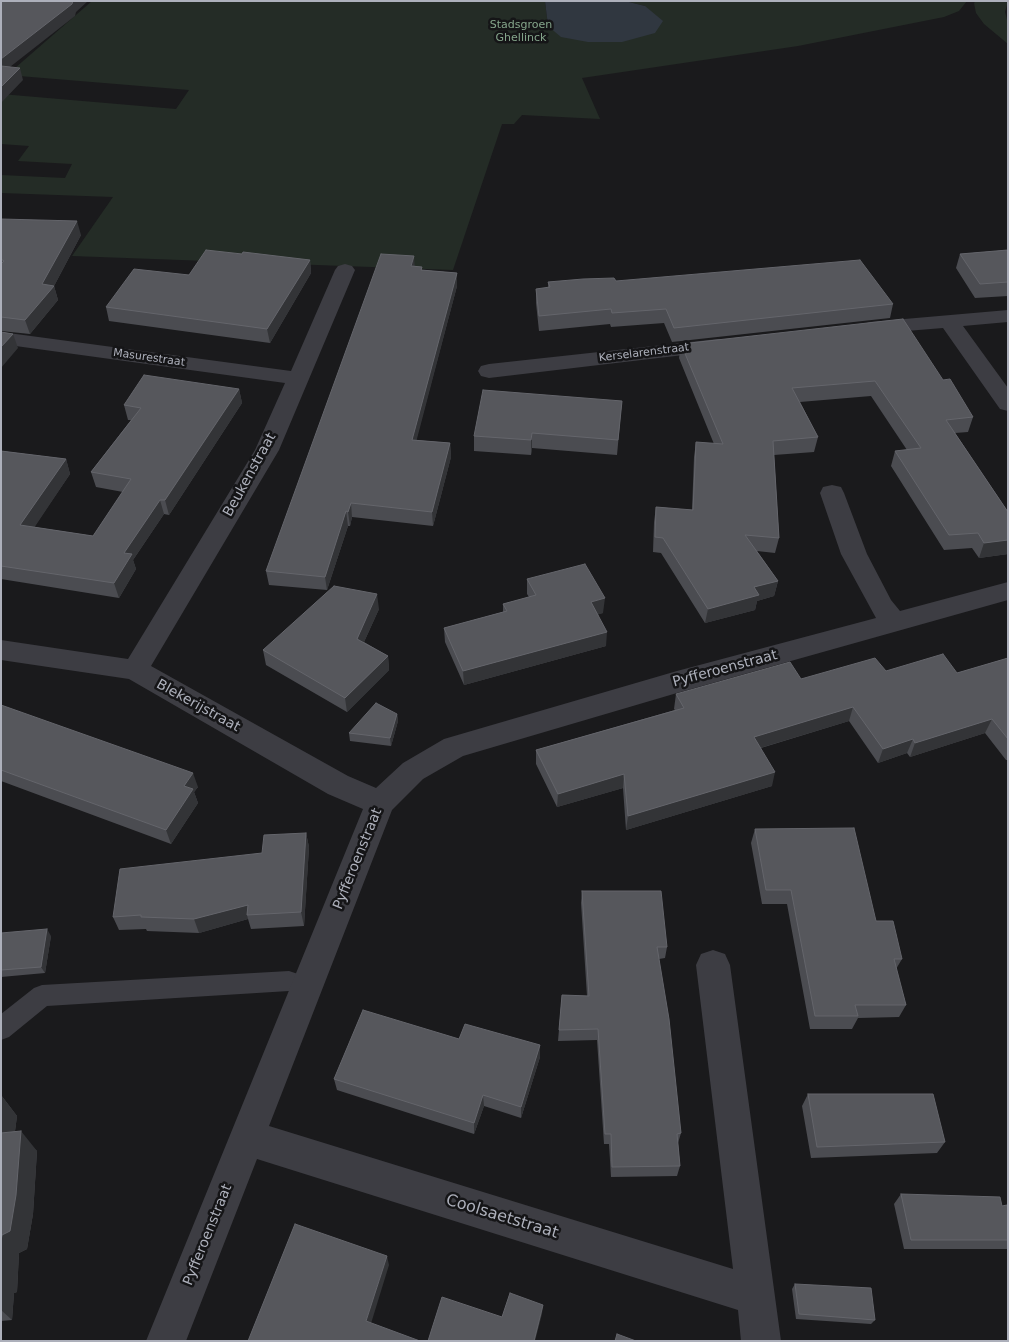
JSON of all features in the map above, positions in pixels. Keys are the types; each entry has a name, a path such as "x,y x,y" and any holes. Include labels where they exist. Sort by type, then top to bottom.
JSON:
{"street":[{"name":"Beukenstraat","path":"135,670 267,450 345,270"},
{"path":"849,330 1008,316"},
{"path":"948,320 1008,404"},
{"name":"Masurestraat","path":"1,338 297,378"},
{"name":"Kerselarenstraat","path":"490,371 740,342"},
{"path":"832,493 854,554 881,606 895,623"},
{"name":"Pyfferoenstraat","path":"166,1341 380,803 413,771 454,748 677,682 1008,591"},
{"name":"Blekerijstraat","path":"1,650 135,670 338,785 380,803"},
{"path":"713,965 761,1341"},
{"name":"Coolsaetstraat","path":"248,1138 756,1296"}],"lane":[{"path":"1,1030 42,996 289,981 308,987"}],"green space":[{"name":"Stadsgroen Ghellinck","path":"92,1 545,1 548,26 645,6 625,1 967,1 959,11 944,17 798,46 582,78 600,119 522,115 514,124 502,124 453,270 72,256 113,197 1,193 1,175 65,178 72,164 18,161 29,146 1,144 1,94 176,109 189,90 7,75"},
{"path":"976,1 1008,1 1005,12 1008,23 1008,44 984,24 976,13 974,3"}],"shaded area":[{"path":"545,1 625,1 645,6 663,21 655,33 622,42 588,42 561,37 548,26"}],"building":[{"path":"1,1 73,1 72,4 1,59"},
{"path":"1,66 20,68 1,87"},
{"path":"1,219 77,221 42,284 54,286 25,320 1,317 1,264 4,261 1,259"},
{"path":"206,250 242,254 243,252 310,260 267,329 106,307 134,269 189,275"},
{"path":"1008,250 1008,282 980,284 960,254"},
{"path":"381,254 414,256 411,266 422,267 421,270 457,273 412,440 450,443 432,512 351,503 348,512 346,511 325,577 266,571"},
{"path":"860,260 893,304 674,328 666,309 612,313 611,309 539,316 536,289 550,287 548,282 614,278 616,281"},
{"path":"903,319 943,380 950,379 973,417 946,420 1008,512 1008,540 984,543 978,533 949,535 895,451 921,448 875,381 792,388 818,437 773,441 779,538 745,535 778,581 754,587 759,595 708,609 663,538 655,537 656,507 693,510 696,442 723,444 681,344"},
{"path":"1,332 13,334 1,347"},
{"path":"144,375 239,389 165,500 160,500 124,553 132,554 114,583 1,566 1,451 66,459 20,525 93,536 131,479 91,472 141,408 124,405"},
{"path":"483,390 622,401 618,440 532,433 531,440 474,436"},
{"path":"585,564 605,598 591,602 607,632 463,671 444,628 507,611 503,604 536,595 527,579"},
{"path":"334,586 377,594 357,639 388,656 345,698 263,650"},
{"path":"943,654 957,673 1008,658 1008,739 992,719 915,743 913,739 883,749 853,707 754,737 775,772 628,816 624,774 558,794 536,750 684,708 676,694 790,662 801,679 875,658 886,671"},
{"path":"376,703 397,714 390,738 349,733"},
{"path":"1,705 193,773 184,786 193,789 166,830 1,770"},
{"path":"854,828 876,921 893,921 902,959 894,959 906,1005 855,1005 858,1016 815,1016 791,890 766,890 755,829"},
{"path":"306,833 301,912 247,915 248,905 194,919 141,917 141,915 113,917 120,869 262,853 264,835"},
{"path":"582,891 661,891 667,947 657,947 669,1019 681,1133 677,1134 680,1166 612,1167 611,1134 605,1134 598,1029 559,1030 562,995 589,996"},
{"path":"47,929 41,967 1,970 1,933"},
{"path":"363,1010 459,1039 465,1024 540,1045 521,1107 483,1095 474,1123 334,1079"},
{"path":"808,1094 933,1094 945,1142 817,1147"},
{"path":"21,1131 16,1195 10,1231 2,1235 1,1241 1,1133"},
{"path":"901,1194 1000,1197 1002,1206 1007,1205 1008,1210 1008,1240 911,1240"},
{"path":"295,1224 387,1256 366,1321 420,1341 248,1341"},
{"path":"795,1284 871,1288 875,1320 799,1314"},
{"path":"510,1293 543,1305 534,1341 428,1341 442,1297 502,1317"},
{"path":"617,1334 636,1341 615,1341"}]}
